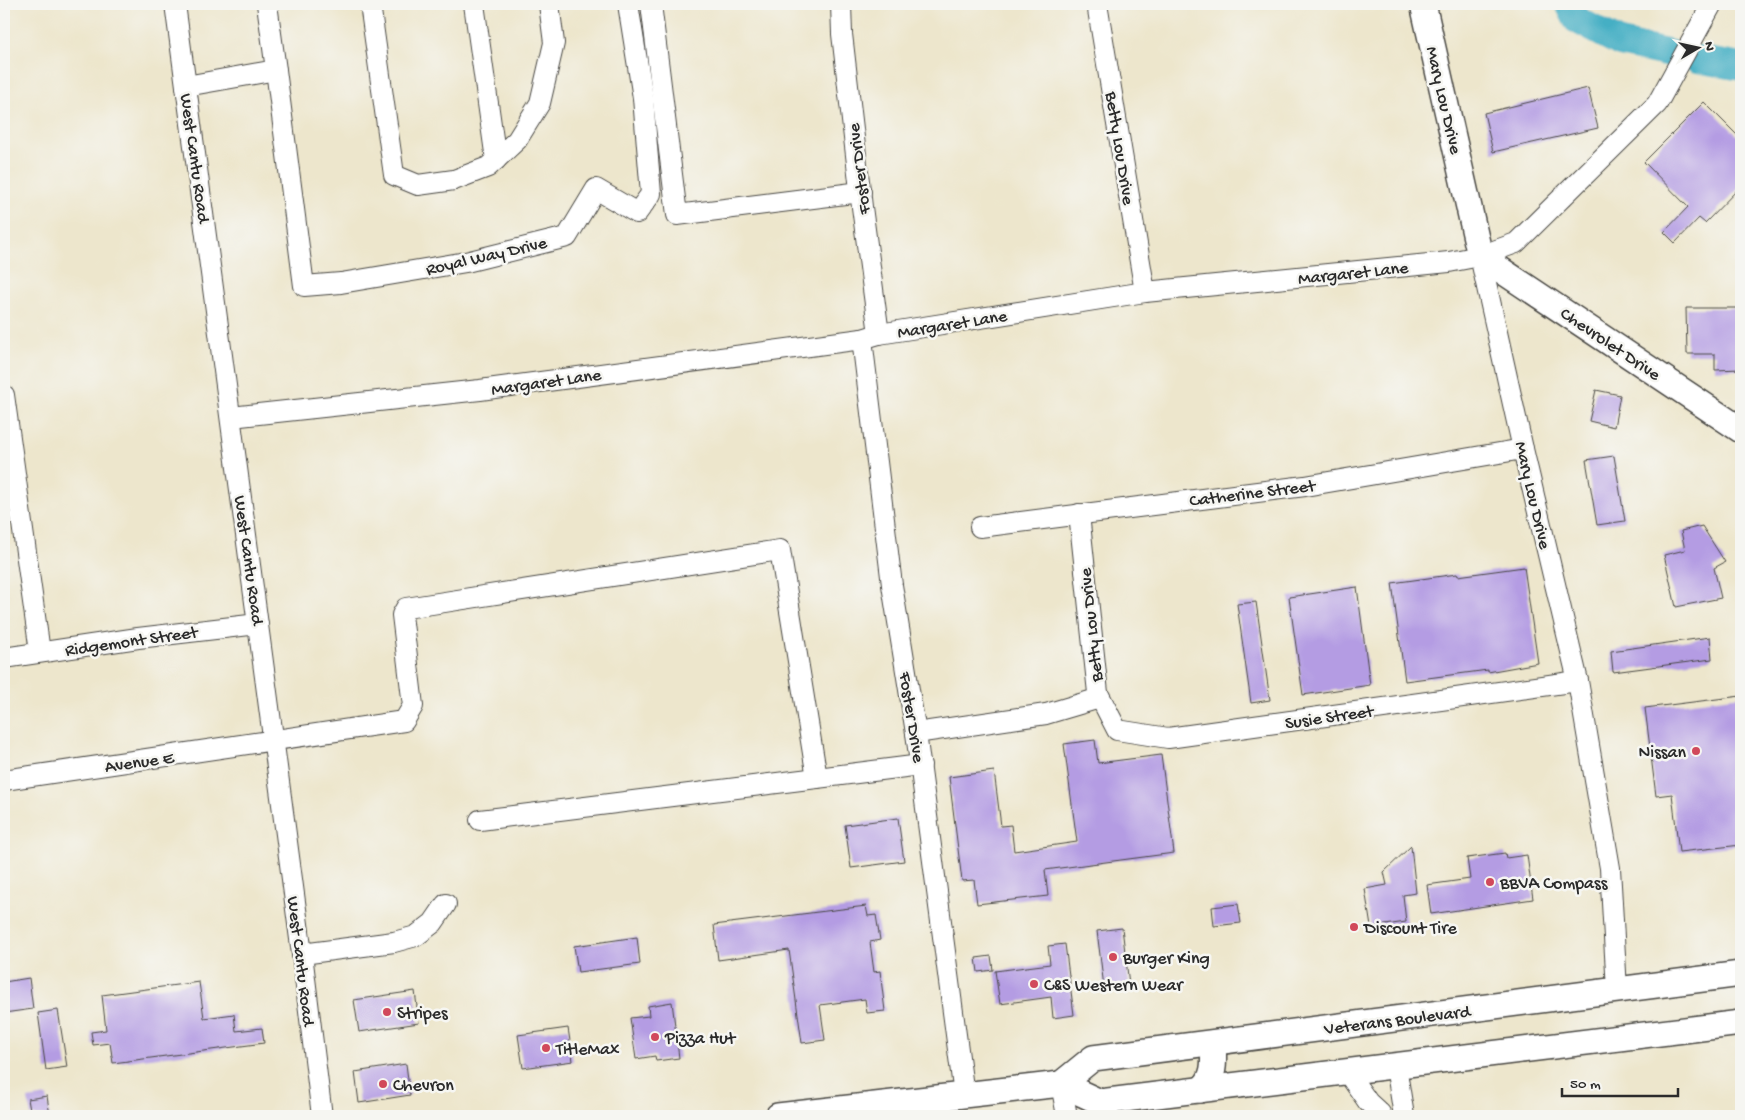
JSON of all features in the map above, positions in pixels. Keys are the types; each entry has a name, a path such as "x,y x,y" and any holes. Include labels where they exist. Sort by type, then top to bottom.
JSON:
{"main road":[{"name":"Mary Lou Drive","path":"1423,4 1480,256"},
{"name":"Chevrolet Drive","path":"1480,256 1741,430"},
{"name":"Veterans Boulevard","path":"1061,1084 1092,1058 1741,974"},
{"path":"778,1116 1061,1084 1100,1102 1741,1023"},
{"path":"1200,1090 1208,1085 1212,1075 1214,1061 1213,1043"}],"street":[{"name":"West Cantu Road","path":"175,4 322,1116"},
{"path":"186,86 276,70 267,4"},
{"path":"370,4 394,175 418,185 454,180 488,167 517,140 540,103 554,43 548,4"},
{"path":"474,4 496,160"},
{"name":"Royal Way Drive","path":"276,70 304,286 341,284 466,262 567,236 596,189 637,213 652,194 643,98 628,4"},
{"path":"651,4 677,214 861,192"},
{"name":"Foster Drive","path":"841,4 842,34 861,192 892,585 921,765 964,1095"},
{"name":"Betty Lou Drive","path":"1097,4 1145,292"},
{"name":"Margaret Lane","path":"231,418 480,390 871,336 1145,292 1449,262 1480,256 1516,243 1657,104 1712,4"},
{"name":"Mary Lou Drive","path":"1480,256 1578,681 1610,868 1617,990"},
{"path":"4,395 40,652"},
{"name":"Catherine Street","path":"980,527 1305,486 1523,449"},
{"name":"Betty Lou Drive","path":"916,733 1046,714 1100,698 1079,514"},
{"name":"Avenue E","path":"4,780 404,722 412,706 402,615 406,608 780,550 817,778"},
{"name":"Ridgemont Street","path":"4,658 138,638 258,624"},
{"name":"Susie Street","path":"1100,698 1117,730 1168,738 1578,681"},
{"path":"480,820 921,765"},
{"path":"302,954 394,942 416,936 434,923 446,904"},
{"path":"1396,1066 1404,1116"},
{"path":"1347,1072 1368,1102 1380,1113 1380,1116"},
{"path":"1061,1084 1067,1116"}],"building":[{"path":"1588,88 1598,128 1493,152 1484,113"},
{"path":"1704,102 1741,139 1741,186 1705,223 1699,218 1675,243 1664,232 1688,207 1644,162"},
{"path":"1686,308 1741,308 1741,369 1715,370 1715,354 1687,354"},
{"path":"1596,390 1620,395 1614,427 1589,421"},
{"path":"1614,456 1625,521 1597,525 1586,460"},
{"path":"1702,526 1725,562 1714,568 1721,598 1676,607 1664,555 1685,550 1681,531"},
{"path":"1524,567 1538,663 1488,672 1488,670 1405,681 1392,583"},
{"path":"1357,587 1370,685 1303,695 1289,597"},
{"path":"1256,602 1270,700 1251,703 1237,604"},
{"path":"1710,637 1712,659 1613,672 1611,651"},
{"name":"Nissan","path":"1741,696 1741,845 1679,852 1672,794 1656,796 1645,708"},
{"path":"1095,740 1098,763 1161,755 1174,853 1045,870 1048,896 977,904 974,880 962,881 949,777 994,771 1001,826 1011,825 1014,851 1077,842 1064,744"},
{"path":"898,818 904,861 851,868 845,825"},
{"path":"1411,846 1416,893 1403,895 1406,922 1371,927 1365,889 1387,885 1384,872"},
{"name":"BBVA Compass","path":"1505,853 1506,858 1527,855 1533,899 1431,914 1427,885 1470,879 1467,858"},
{"path":"1238,904 1241,923 1214,926 1212,907"},
{"path":"866,906 868,916 876,915 880,940 870,942 874,972 880,971 885,1011 867,1013 865,999 820,1005 825,1040 802,1043 789,950 718,960 714,925"},
{"name":"Burger King","path":"1122,928 1129,984 1104,987 1097,931"},
{"path":"637,937 640,964 578,972 574,946"},
{"name":"C&S Western Wear","path":"1065,944 1074,1015 1053,1018 1051,997 1000,1004 995,971 1050,964 1048,946"},
{"path":"991,956 993,970 978,972 976,958"},
{"path":"29,978 33,1009 4,1013 4,982"},
{"path":"199,982 204,1018 234,1014 236,1031 262,1028 264,1043 113,1063 110,1043 93,1045 91,1032 106,1030 102,995"},
{"name":"Stripes","path":"415,991 419,1023 359,1032 354,1000"},
{"name":"Pizza Hut","path":"672,1002 679,1058 656,1061 655,1056 636,1059 630,1018 649,1016 648,1006"},
{"path":"58,1010 67,1067 46,1070 38,1013"},
{"name":"TitleMax","path":"568,1028 573,1061 523,1068 518,1035"},
{"name":"Chevron","path":"406,1064 410,1095 359,1103 355,1072"},
{"path":"47,1096 50,1116 31,1116 28,1099"}],"waterway":[{"path":"1569,4 1577,20 1620,43 1671,54"},
{"path":"1697,59 1741,67"}],"place":[{"name":"Nissan","path":"1696,751"},
{"name":"BBVA Compass","path":"1490,882"},
{"name":"Discount Tire","path":"1354,927"},
{"name":"Burger King","path":"1113,957"},
{"name":"C&S Western Wear","path":"1034,984"},
{"name":"Stripes","path":"387,1012"},
{"name":"Pizza Hut","path":"655,1037"},
{"name":"TitleMax","path":"546,1048"},
{"name":"Chevron","path":"383,1084"}]}
